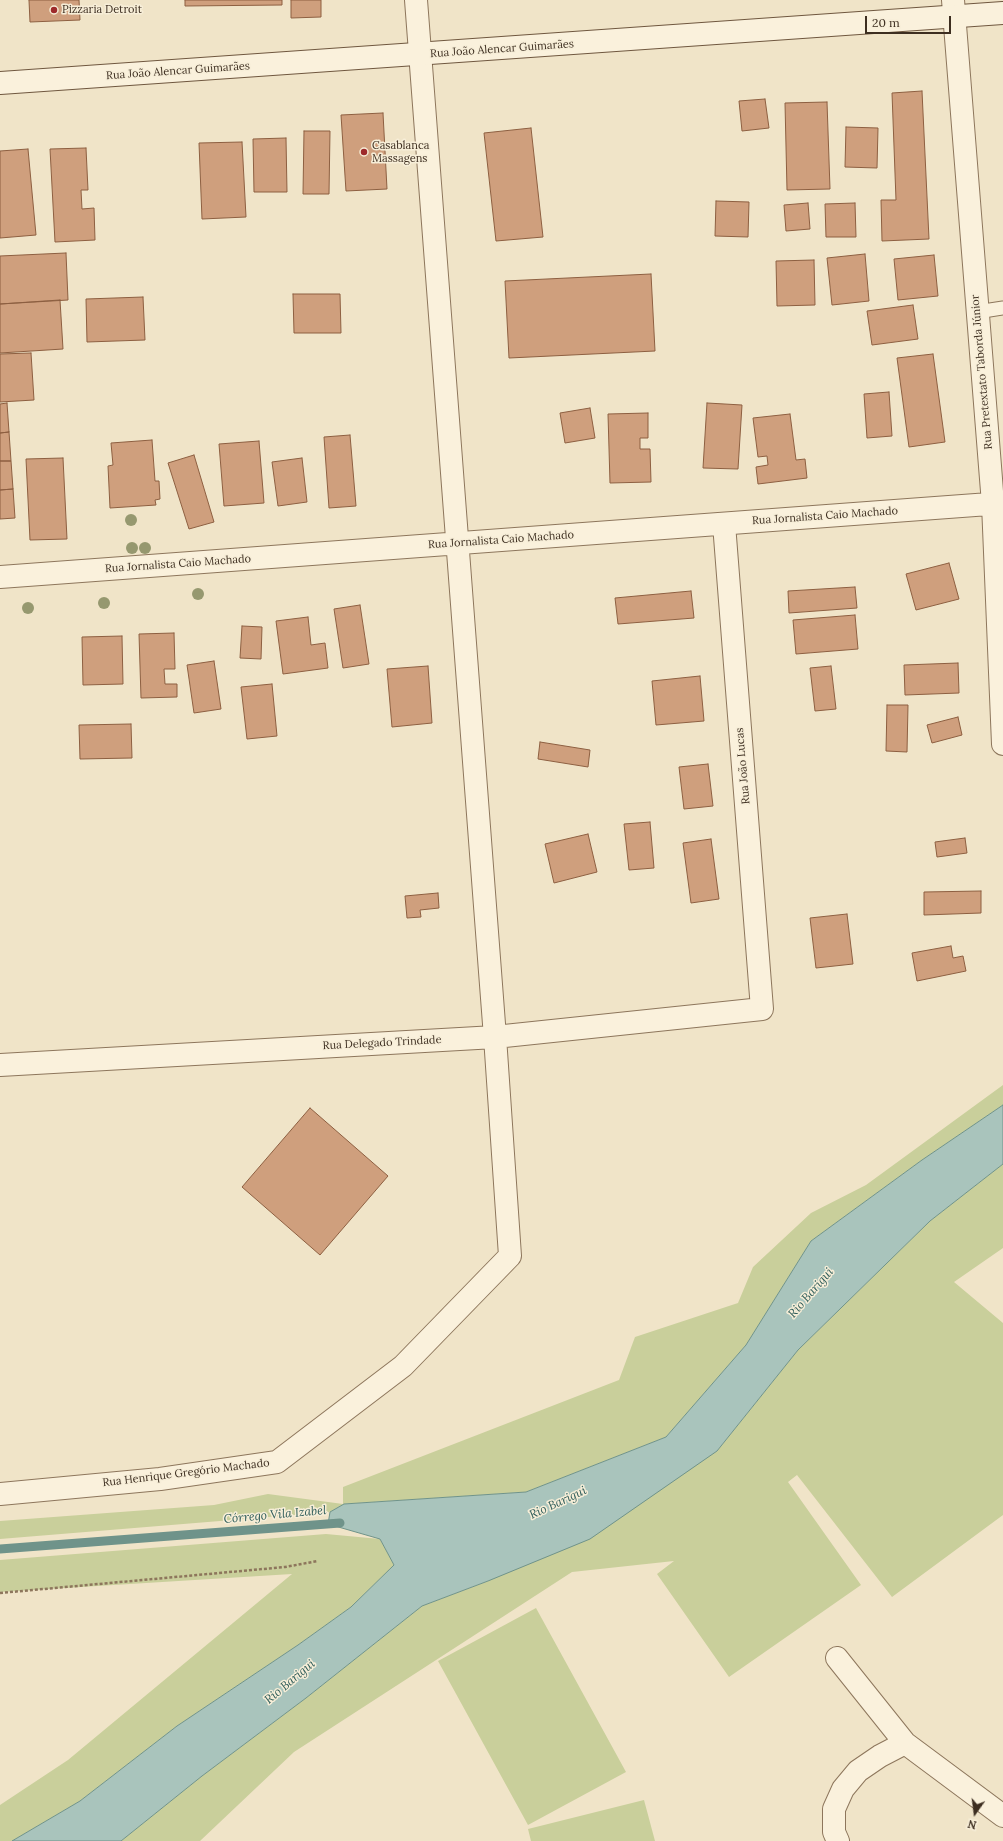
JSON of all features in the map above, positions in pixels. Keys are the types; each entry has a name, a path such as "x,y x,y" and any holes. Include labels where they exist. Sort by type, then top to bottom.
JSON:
{"street":[{"path":"416,0 495,1037"},
{"name":"Rua João Alencar Guimarães","path":"0,83 420,55 953,8 1003,13"},
{"name":"Rua Pretextato Taborda Júnior","path":"953,8 977,312 998,504 1003,744"},
{"name":"Rua Jornalista Caio Machado","path":"0,577 998,504"},
{"name":"Rua João Lucas","path":"724,524 762,1009"},
{"name":"Rua Delegado Trindade","path":"0,1064 495,1037 762,1009"},
{"name":"Rua Henrique Gregório Machado","path":"0,1494 160,1479 277,1462 403,1366 510,1256 495,1037"},
{"path":"838,1658 905,1743 1003,1816"},
{"path":"838,1841 834,1832 834,1808 843,1788 858,1771 880,1756 905,1743"}],"lane":[{"path":"977,312 1003,308"}],"path":[{"path":"0,1593 284,1567 318,1562"}],"green space":[{"path":"1003,1085 1003,1105 922,1160 811,1241 746,1345 666,1437 526,1492 344,1504 330,1512 0,1539 0,1521 214,1505 268,1494 343,1504 343,1487 619,1380 635,1337 738,1303 753,1267 811,1213 866,1185"},
{"path":"1003,1164 1003,1248 954,1282 1003,1323 1003,1515 892,1597 797,1475 788,1482 861,1585 729,1677 657,1574 674,1561 572,1572 294,1752 200,1841 121,1841 202,1776 306,1698 422,1606 488,1581 717,1451 798,1350 930,1221"},
{"path":"326,1534 380,1539 394,1565 351,1607 298,1645 177,1726 80,1801 12,1841 0,1841 0,1805 68,1760 292,1574 0,1592 0,1560"},
{"path":"536,1608 626,1772 528,1825 438,1661"},
{"path":"644,1800 655,1841 531,1841 528,1829"}],"water":[{"name":"Rio Barigui","path":"1003,1105 1003,1164 930,1221 798,1350 717,1451 590,1539 488,1581 422,1606 306,1698 202,1776 121,1841 12,1841 80,1801 177,1726 298,1645 351,1607 394,1565 380,1539 328,1524 330,1512 344,1504 526,1492 666,1437 746,1345 811,1241 922,1160"}],"building":[{"name":"Pizzaria Detroit","path":"29,0 79,0 80,20 30,22"},
{"path":"185,0 282,0 282,5 185,6"},
{"path":"291,0 321,0 321,17 291,18"},
{"path":"922,91 929,239 882,241 881,200 896,200 892,93"},
{"path":"765,99 769,128 742,131 739,101"},
{"path":"827,102 830,189 787,190 785,103"},
{"name":"Casablanca Massagens","path":"383,113 387,189 346,191 341,115"},
{"path":"846,127 878,128 877,168 845,167"},
{"path":"531,128 543,237 496,241 484,133"},
{"path":"304,131 330,131 329,194 303,194"},
{"path":"286,138 287,192 254,192 253,139"},
{"path":"242,142 246,217 202,219 199,143"},
{"path":"86,148 88,190 81,190 82,209 94,208 95,240 55,242 50,149"},
{"path":"28,149 36,235 0,238 0,151"},
{"path":"716,201 749,202 748,237 715,236"},
{"path":"808,203 810,229 786,231 784,205"},
{"path":"855,203 856,237 826,237 825,204"},
{"path":"66,253 68,300 0,304 0,256"},
{"path":"865,254 869,301 832,305 827,258"},
{"path":"934,255 938,296 898,300 894,259"},
{"path":"814,260 815,305 777,306 776,261"},
{"path":"651,274 655,351 509,358 505,281"},
{"path":"293,294 340,294 341,333 294,333"},
{"path":"143,297 145,340 87,342 86,299"},
{"path":"60,300 63,349 0,353 0,304"},
{"path":"913,305 918,339 872,345 867,311"},
{"path":"31,353 34,400 0,402 0,354"},
{"path":"933,354 945,442 909,447 897,358"},
{"path":"889,392 892,436 867,438 864,394"},
{"path":"7,403 9,432 0,433 0,404"},
{"path":"707,403 742,405 738,469 703,468"},
{"path":"590,408 595,438 565,443 560,413"},
{"path":"648,413 648,438 640,438 640,449 650,449 651,482 610,483 608,414"},
{"path":"790,414 796,460 805,459 807,478 758,484 756,467 768,465 767,456 758,457 753,418"},
{"path":"9,432 11,461 0,461 0,433"},
{"path":"350,435 356,506 329,508 324,437"},
{"path":"152,440 155,481 159,481 160,499 155,500 156,505 110,508 108,466 113,465 111,443"},
{"path":"259,441 264,503 224,506 219,444"},
{"path":"194,455 214,522 189,529 168,463"},
{"path":"63,458 67,539 30,540 26,459"},
{"path":"302,458 307,502 278,506 272,462"},
{"path":"0,461 11,461 13,489 0,490"},
{"path":"13,489 15,518 0,519 0,490"},
{"path":"949,563 959,599 916,610 906,574"},
{"path":"855,587 857,608 789,613 788,591"},
{"path":"691,591 694,618 618,624 615,598"},
{"path":"360,605 369,664 343,668 334,609"},
{"path":"855,615 858,649 796,654 793,620"},
{"path":"308,617 311,645 325,643 328,668 283,674 276,621"},
{"path":"242,626 262,627 261,659 240,658"},
{"path":"174,633 175,669 164,669 165,684 177,684 177,697 141,698 139,634"},
{"path":"122,636 123,684 83,685 82,637"},
{"path":"214,661 221,709 194,713 187,665"},
{"path":"958,663 959,693 905,695 904,665"},
{"path":"428,666 432,723 392,727 387,669"},
{"path":"831,666 836,709 815,711 810,668"},
{"path":"700,676 704,721 656,725 652,681"},
{"path":"272,684 277,736 247,739 241,687"},
{"path":"887,705 908,705 907,752 886,751"},
{"path":"958,717 962,735 932,743 927,725"},
{"path":"131,724 132,758 80,759 79,725"},
{"path":"540,742 590,750 588,767 538,759"},
{"path":"708,764 713,806 684,809 679,767"},
{"path":"650,822 654,868 629,870 624,824"},
{"path":"588,834 597,872 554,883 545,844"},
{"path":"965,838 967,853 937,857 935,842"},
{"path":"711,839 719,899 691,903 683,843"},
{"path":"981,891 981,913 924,915 924,892"},
{"path":"438,893 439,908 420,910 421,917 407,918 405,896"},
{"path":"847,914 853,964 816,968 810,918"},
{"path":"951,946 953,958 963,956 966,971 917,981 912,953"},
{"path":"310,1108 388,1176 320,1255 242,1187"}],"waterway":[{"name":"Córrego Vila Izabel","path":"0,1549 340,1523"}],"place":[{"name":"Pizzaria Detroit","path":"54,10"},
{"name":"Casablanca Massagens","path":"364,152"}]}
